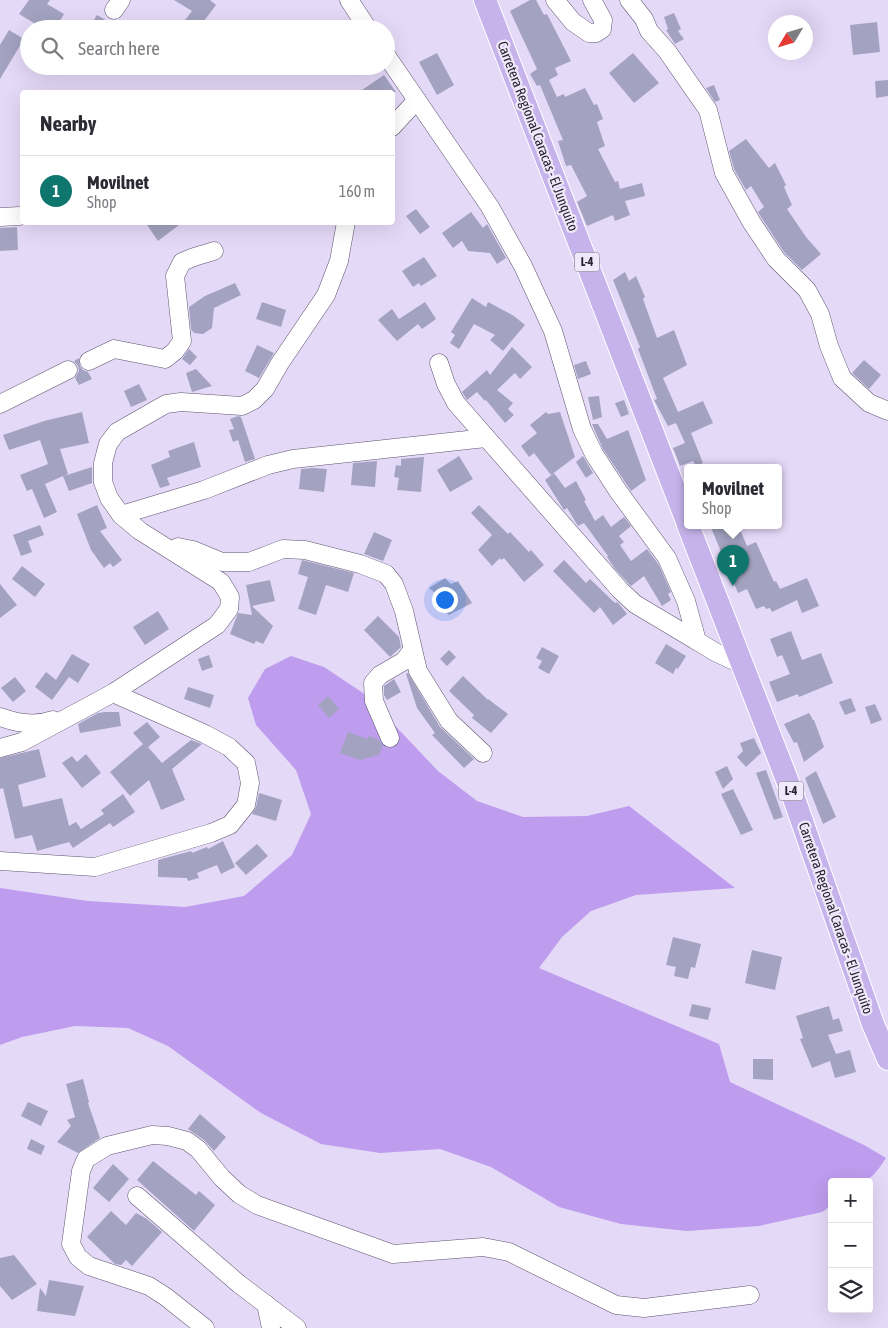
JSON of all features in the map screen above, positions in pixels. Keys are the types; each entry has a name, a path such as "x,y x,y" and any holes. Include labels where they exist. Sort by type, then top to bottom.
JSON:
{"main road":[{"name":"Carretera Regional Caracas - El Junquito","path":"485,0 684,514"},
{"name":"Carretera Regional Caracas - El Junquito","path":"690,529 791,790 873,1024 888,1059"}],"street":[{"path":"349,0 362,20"},
{"path":"555,0 573,22 589,34 596,33 602,29 603,20 592,0"},
{"path":"629,0 644,19"},
{"path":"641,0 644,19 649,31 667,51 708,110 724,173 752,223 776,259 807,290 820,314 829,346 842,378 869,403 888,411"},
{"path":"395,68 490,206 523,266 553,331 582,429 594,454 667,558 686,601 697,641"},
{"path":"395,124 418,100"},
{"path":"0,217 20,216"},
{"path":"0,748 22,742 113,693 217,625 229,609 230,597 221,582 156,539 140,531 121,515 109,498 103,482 103,462 108,444 117,432 166,404 180,402 242,406 254,400 265,389 326,294 339,261 345,225"},
{"path":"89,361 114,349 165,359 175,351 182,341 175,276 182,262 214,251"},
{"path":"439,363 446,384 456,403 620,590 635,604 716,652 742,665"},
{"path":"0,404 68,370"},
{"path":"121,515 204,490 268,465 293,459 486,438"},
{"path":"156,539 193,550 222,562 248,562 283,549 305,550 360,564 386,574 394,584 404,611 418,671 445,715 483,753"},
{"path":"390,738 374,700 373,683 380,675 404,661 412,650"},
{"path":"0,861 95,867 211,833 230,825 246,806 250,783 246,763 229,747 205,734 113,693"},
{"path":"0,717 32,723 48,722 77,712"},
{"path":"205,1328 166,1296 149,1286 89,1266 78,1257 71,1244 81,1171 86,1159 95,1151 107,1146 152,1135 168,1136 187,1141 198,1149 222,1178 239,1194 257,1205 393,1254 483,1247 508,1252 616,1305 644,1308 750,1295"},
{"path":"137,1196 185,1239 297,1328"},
{"path":"266,1304 271,1328"}],"shaded area":[{"path":"291,656 324,667 366,695 438,771 477,801 523,817 587,816 629,806 735,888 636,895 591,911 562,937 539,968 719,1044 730,1082 864,1145 886,1158 880,1167 869,1178 828,1178 828,1208 822,1212 759,1226 687,1231 621,1224 559,1207 491,1167 440,1149 380,1153 321,1144 261,1113 168,1046 128,1028 75,1026 22,1037 0,1045 0,888 88,901 185,907 244,896 292,855 311,814 296,770 256,725 248,698 265,669"}],"building":[{"path":"29,0 50,0 47,4 64,14 60,20 29,20 19,14"},
{"path":"174,0 210,0 216,5 205,20 185,20 192,11"},
{"path":"530,0 536,0 544,15 547,14 571,61 555,68 558,75 549,80 557,97 564,94 565,97 585,88 594,105 597,104 603,119 597,122 605,146 598,149 615,182 618,181 620,189 642,183 645,196 625,201 630,215 615,221 613,215 587,226 577,202 587,196 571,165 566,166 558,141 563,140 540,85 537,86 530,74 537,69 510,11"},
{"path":"674,13 681,29 678,31 684,39 675,44 666,30 668,29 664,17"},
{"path":"97,15 106,20 94,20"},
{"path":"877,22 880,52 853,55 850,25"},
{"path":"9,30 20,37 20,46 0,79 0,45"},
{"path":"437,53 454,85 437,95 419,62"},
{"path":"633,53 659,83 634,103 609,73"},
{"path":"384,75 395,90 362,90"},
{"path":"888,80 888,96 876,98 875,81"},
{"path":"714,85 720,100 715,102 706,88"},
{"path":"746,139 769,168 775,163 786,185 784,187 792,205 787,209 806,237 821,254 802,270 784,252 758,212 764,207 751,186 746,190 734,169 729,151"},
{"path":"416,209 430,227 420,234 406,216"},
{"path":"471,212 483,228 487,224 506,258 497,264 490,253 468,251 462,241 453,248 442,233"},
{"path":"147,225 179,225 158,241"},
{"path":"17,227 18,250 0,251 0,228"},
{"path":"424,257 437,276 421,286 419,283 413,287 402,271"},
{"path":"625,272 629,281 636,276 645,297 643,299 657,338 674,330 687,365 663,378 678,412 703,401 713,423 691,433 703,463 695,464 693,461 680,466 673,448 685,443 676,423 668,426 654,400 657,399 638,349 640,347 613,280"},
{"path":"235,283 241,295 214,308 212,328 203,334 194,333 191,329 189,307 205,296"},
{"path":"472,298 486,307 488,302 514,316 525,325 503,351 490,340 495,335 474,324 459,349 450,343 455,335 451,332"},
{"path":"262,302 286,310 281,327 256,319"},
{"path":"425,302 436,319 422,329 418,324 397,341 378,320 392,309 399,319"},
{"path":"257,345 274,353 259,378 245,371"},
{"path":"512,347 532,367 520,379 515,373 497,390 513,403 508,409 514,415 505,423 477,392 467,400 462,392 487,370 490,375"},
{"path":"189,349 197,357 190,365 182,359"},
{"path":"79,358 80,366 88,372 92,379 79,385 75,378 79,371 78,366 74,361"},
{"path":"864,360 881,375 869,389 852,373"},
{"path":"586,361 591,374 578,379 574,365"},
{"path":"196,369 212,386 192,392 186,373"},
{"path":"139,384 147,400 131,407 124,391"},
{"path":"599,396 602,417 593,420 588,397"},
{"path":"624,400 629,414 621,417 615,403"},
{"path":"82,412 89,443 60,449 68,474 64,476 92,467 92,483 69,491 63,476 45,484 57,512 44,518 32,489 27,491 20,475 48,464 40,440 9,450 3,435 44,421"},
{"path":"546,412 548,414 560,412 575,457 551,475 534,453 529,457 521,446 537,433 530,425"},
{"path":"238,416 241,417 255,459 245,462 238,440 233,442 229,430 234,429 230,419"},
{"path":"592,424 598,424 607,439 628,430 646,480 631,491 603,449"},
{"path":"194,442 201,467 167,478 170,485 160,488 151,465 170,457 168,451"},
{"path":"459,456 473,479 450,492 437,470"},
{"path":"583,456 593,473 586,478 576,462"},
{"path":"424,457 421,492 397,490 399,478 394,477 396,465 401,466 401,459"},
{"path":"377,461 375,487 351,485 353,463"},
{"path":"301,469 327,469 324,492 299,489"},
{"path":"554,473 565,488 576,481 595,521 603,515 611,527 624,517 631,526 619,536 624,542 620,545 631,561 647,549 659,565 671,592 668,594 671,600 662,606 644,576 631,586 615,569 584,523 578,526 567,508 564,510 562,507 545,480"},
{"path":"97,505 107,528 100,531 122,560 113,567 110,563 104,568 91,550 77,514"},
{"path":"479,505 508,534 510,532 529,552 531,550 544,565 524,582 504,558 501,560 500,558 492,566 478,550 492,535 471,513"},
{"path":"40,525 44,535 28,541 32,552 21,556 13,535"},
{"path":"712,529 740,529 747,546 756,542 774,582 776,581 780,589 807,578 819,606 802,613 797,600 772,612 770,608 766,609 764,606 756,609 747,589 738,593"},
{"path":"374,532 392,540 383,561 364,554"},
{"path":"302,560 354,573 348,592 326,585 316,615 298,609 308,577 298,574"},
{"path":"564,560 586,583 590,579 615,603 617,602 627,614 613,625 600,607 594,613 553,571"},
{"path":"22,566 45,584 35,597 12,579"},
{"path":"445,578 451,584 458,581 472,603 449,615 440,607 444,605 433,595 435,593 429,588"},
{"path":"270,580 275,601 252,606 273,626 263,644 256,641 254,644 230,634 238,613 252,615 246,585"},
{"path":"0,584 17,605 0,618"},
{"path":"158,611 169,629 145,645 133,627"},
{"path":"378,616 399,637 401,647 390,657 364,630"},
{"path":"791,631 802,660 821,653 833,683 799,697 798,694 777,702 769,682 790,674 782,655 777,657 770,639"},
{"path":"666,644 686,656 673,674 655,663"},
{"path":"542,647 559,656 549,674 538,668 542,661 536,658"},
{"path":"449,650 456,657 447,666 440,659"},
{"path":"72,654 90,664 78,683 69,677 52,700 35,687 46,672 56,680"},
{"path":"209,655 213,667 202,671 198,659"},
{"path":"408,673 440,727 474,759 464,768 432,735 435,733 417,708 406,674"},
{"path":"463,676 488,700 508,714 491,733 472,718 474,715 449,691"},
{"path":"15,677 26,691 13,702 1,688"},
{"path":"394,679 401,692 387,700 384,695 384,686"},
{"path":"188,687 214,695 210,708 184,699"},
{"path":"328,696 339,709 329,718 318,705"},
{"path":"851,698 856,711 845,715 839,702"},
{"path":"875,704 882,720 871,724 865,707"},
{"path":"119,712 121,726 80,733 78,724 98,713"},
{"path":"809,713 814,720 824,747 804,762 797,742 794,743 784,724"},
{"path":"147,722 160,737 148,747 162,763 191,740 202,744 172,769 185,800 161,810 149,780 130,796 110,772 143,744 133,733"},
{"path":"348,732 367,739 369,736 379,740 383,745 379,755 360,760 340,753"},
{"path":"754,738 761,753 746,767 737,757 743,751 740,743"},
{"path":"39,749 46,777 18,785 23,807 62,798 69,826 76,822 81,829 104,814 101,810 123,794 135,812 113,827 110,823 73,848 69,842 37,851 32,835 15,839 3,788 0,789 0,758"},
{"path":"86,754 101,773 82,788 62,763 72,756 77,762"},
{"path":"727,766 733,779 723,789 715,772"},
{"path":"766,770 783,817 774,820 756,773"},
{"path":"816,771 836,817 823,824 805,778"},
{"path":"733,789 753,830 741,835 721,794"},
{"path":"259,793 282,800 276,821 252,814 256,807"},
{"path":"223,841 235,867 221,874 217,865 197,873 199,878 188,881 187,878 158,877 158,860 191,851 192,853 207,847 208,849"},
{"path":"257,844 268,856 246,875 235,863"},
{"path":"673,937 701,944 695,968 691,967 688,979 674,976 676,967 666,965"},
{"path":"752,950 782,957 775,990 745,983"},
{"path":"692,1004 711,1008 708,1020 689,1016"},
{"path":"829,1006 833,1020 839,1018 843,1031 828,1035 836,1054 850,1050 856,1072 835,1078 830,1061 812,1068 800,1039 803,1038 796,1016"},
{"path":"753,1059 773,1059 773,1080 753,1079"},
{"path":"83,1079 88,1103 100,1138 78,1153 57,1142 71,1126 67,1120 75,1117 66,1084"},
{"path":"28,1102 48,1111 41,1126 21,1116"},
{"path":"200,1114 226,1137 214,1151 204,1140 188,1129"},
{"path":"31,1139 45,1146 41,1155 27,1149"},
{"path":"153,1161 196,1195 199,1191 215,1205 194,1231 137,1180"},
{"path":"113,1164 129,1179 109,1202 93,1188"},
{"path":"111,1211 126,1225 136,1213 147,1219 162,1232 132,1266 126,1260 121,1265 115,1264 87,1237"},
{"path":"14,1255 37,1284 12,1300 0,1286 0,1258"},
{"path":"49,1280 84,1286 75,1316 37,1311 40,1288 46,1296"}],"place":[{"name":"Movilnet","path":"733,586"}]}
